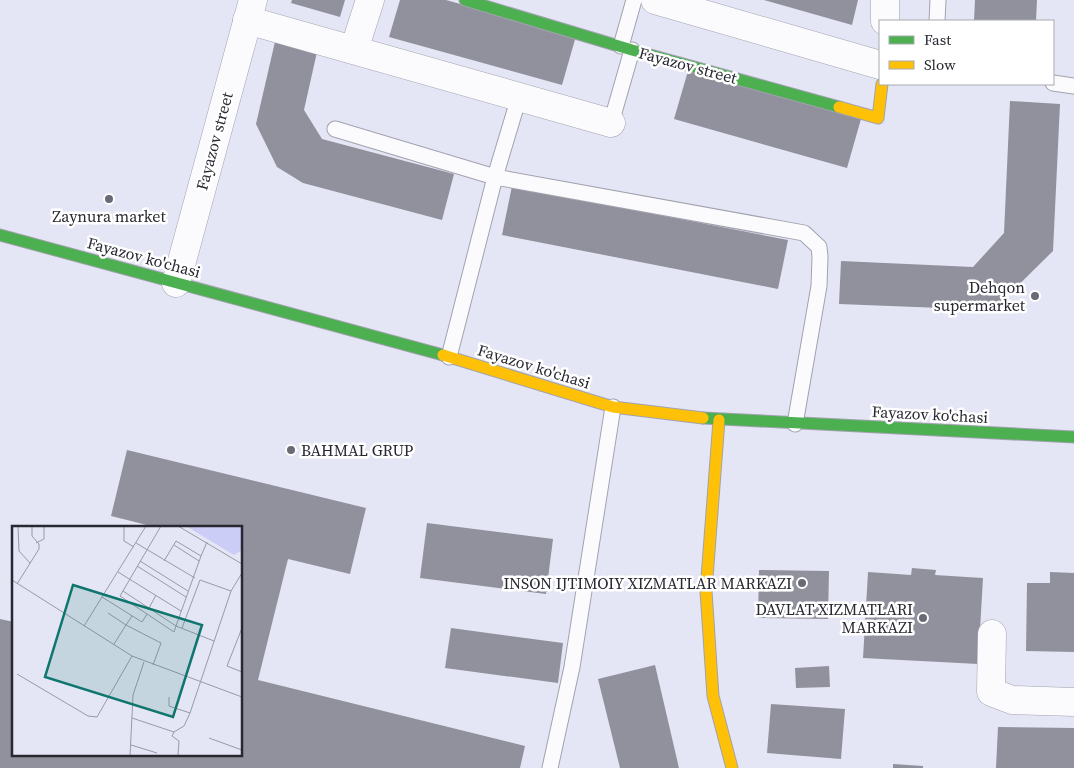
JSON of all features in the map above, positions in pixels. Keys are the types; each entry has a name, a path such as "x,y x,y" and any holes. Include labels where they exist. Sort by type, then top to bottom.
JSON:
{"main road":[{"name":"Fayazov street","path":"466,0 626,48 878,118 882,85"},
{"name":"Fayazov ko'chasi","path":"0,235 448,358 613,407 719,420 1074,437"},
{"path":"719,420 706,591 713,696 732,768"}],"street":[{"path":"354,50 370,0"},
{"path":"655,0 879,65"},
{"path":"884,20 885,0"},
{"path":"250,10 354,50 611,123"},
{"name":"Fayazov street","path":"176,283 250,10"},
{"path":"992,634 991,692 1012,700 1074,702"}],"lane":[{"path":"611,123 634,0"},
{"path":"937,20 938,0"},
{"path":"1054,83 1074,86"},
{"path":"448,358 495,177 520,97"},
{"path":"335,129 495,177 804,233 818,247 820,257 819,286 795,424"},
{"path":"550,768 572,667 613,407"}],"building":[{"path":"292,0 345,0 340,17 291,3"},
{"path":"400,0 446,0 576,36 562,85 389,37"},
{"path":"764,0 858,0 852,25"},
{"path":"975,0 1037,0 1036,20 974,20"},
{"path":"277,33 319,43 304,110 322,139 454,174 442,220 303,183 277,167 256,124"},
{"path":"688,71 861,119 847,168 674,119"},
{"path":"1010,101 1060,104 1053,251 993,310 839,304 841,261 973,267 1004,233"},
{"path":"512,186 788,240 778,289 502,235"},
{"path":"127,450 366,508 350,574 288,559 258,680 525,746 520,768 0,768 0,619 12,622 12,756 242,756 242,526 151,526 111,516"},
{"path":"427,523 553,539 546,594 420,578"},
{"name":"DAVLAT XIZMATLARI MARKAZI","path":"912,568 936,570 935,575 983,578 978,664 863,658 868,572 911,575"},
{"path":"759,570 829,571 828,619 758,618"},
{"path":"1050,572 1074,573 1074,652 1026,651 1027,583 1050,583"},
{"path":"451,628 563,643 558,683 445,668"},
{"path":"655,665 679,768 620,768 598,679"},
{"path":"829,666 830,687 796,688 795,668"},
{"path":"771,704 845,709 841,759 767,753"},
{"path":"998,727 1074,728 1074,768 996,768"},
{"path":"893,764 923,766 923,768 893,768"}],"traffic: fast":[{"path":"465,0 632,50 839,107"},
{"path":"0,235 443,355"},
{"path":"703,418 1074,437"}],"traffic: slow":[{"path":"839,107 878,118 882,85"},
{"path":"443,355 613,407 703,418"},
{"path":"719,420 706,591 713,696 732,768"}],"place":[{"name":"Zaynura market","path":"109,199"},
{"name":"Dehqon supermarket","path":"1035,296"},
{"name":"BAHMAL GRUP","path":"291,450"},
{"name":"INSON IJTIMOIY XIZMATLAR MARKAZI","path":"802,583"},
{"name":"DAVLAT XIZMATLARI MARKAZI","path":"923,618"}]}
